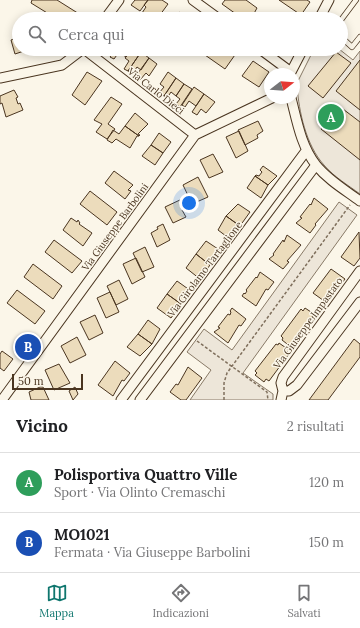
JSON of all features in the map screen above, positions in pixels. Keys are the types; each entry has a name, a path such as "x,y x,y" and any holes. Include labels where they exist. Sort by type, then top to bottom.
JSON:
{"street":[{"path":"110,12 119,0"},
{"path":"193,0 209,12"},
{"path":"323,12 329,0"},
{"path":"0,78 62,65 74,56"},
{"name":"Via Carlo Dieci","path":"93,56 195,136"},
{"path":"269,56 285,68"},
{"path":"294,68 300,56"},
{"name":"Via Giuseppe Barbolini","path":"1,400 195,136 264,102"},
{"path":"292,104 297,125 306,150 316,166 329,178 358,199"},
{"name":"Via Girolamo Tartaglione","path":"121,400 306,150"},
{"path":"140,400 316,166"},
{"name":"Via Giuseppe Impastato","path":"281,400 283,391 281,383 283,377 360,270"},
{"path":"283,391 289,391 297,386 360,302"}],"lane":[{"path":"347,12 356,0"},
{"path":"348,43 352,46 360,37"}],"path":[{"path":"224,400 224,383 232,366 358,199"},
{"path":"189,335 267,392 268,400"}],"shaded area":[{"path":"360,51 360,194 337,177 318,157 312,148 304,128 300,106 300,77 310,56 348,56 353,60"},
{"path":"339,202 357,215 243,373 273,394 273,400 190,400 211,370 187,352 204,329 232,350"}],"building":[{"path":"32,0 57,0 76,12 46,12 31,3"},
{"path":"135,0 148,0 140,11 131,5"},
{"path":"148,0 162,0 168,4 162,12 143,12 146,7 144,5"},
{"path":"225,0 246,0 257,8 255,12 233,12 222,4"},
{"path":"279,0 307,0 310,2 303,12 297,12"},
{"path":"111,56 116,56 114,59 110,57"},
{"path":"127,56 138,56 128,71 124,69 129,61 125,58"},
{"path":"138,56 146,56 149,58 141,70 137,67 132,74 128,71"},
{"path":"206,56 234,56 225,69"},
{"path":"333,56 341,56 351,63 323,98 308,86"},
{"path":"149,58 157,64 149,76 146,73 140,80 135,77"},
{"path":"360,60 360,110 336,91"},
{"path":"253,61 264,69 264,80 259,87 242,76"},
{"path":"87,72 102,81 85,105 72,95"},
{"path":"168,72 176,78 164,96 159,93 164,87 160,84"},
{"path":"176,78 184,84 176,96 171,92 167,98 164,96"},
{"path":"184,84 192,89 180,107 176,104 180,99 176,96"},
{"path":"194,87 204,94 196,106 189,101 185,107 182,105"},
{"path":"14,90 18,97 16,98 18,104 20,103 23,110 6,117 2,103 0,104 0,96"},
{"path":"204,94 215,102 206,113 201,109 197,115 192,112"},
{"path":"111,97 122,104 108,124 115,129 107,139 96,132 102,124 94,120"},
{"path":"339,106 360,122 360,160 321,129"},
{"path":"135,113 148,124 138,134 140,135 139,136 125,126"},
{"path":"258,121 263,131 257,135 258,138 245,145 238,130"},
{"path":"125,126 139,136 137,136 130,148 116,139 112,143 107,140 113,130 119,134"},
{"path":"239,131 248,151 236,158 226,137"},
{"path":"159,133 171,142 163,153 151,145"},
{"path":"151,145 163,153 155,165 142,156"},
{"path":"213,154 223,172 209,178 200,160"},
{"path":"263,166 277,176 268,185 255,176 259,176 262,172 260,170"},
{"path":"114,171 133,185 128,190 131,191 125,199 105,183"},
{"path":"255,176 268,185 261,198 247,188"},
{"path":"198,177 208,197 192,204 183,185"},
{"path":"90,191 117,212 107,225 80,204"},
{"path":"314,198 328,209 315,224 316,225 310,233 296,223 302,218 300,217 310,204 311,205"},
{"path":"182,199 186,208 182,210 186,217 173,223 165,207"},
{"path":"238,204 250,212 240,226 226,216"},
{"path":"226,216 240,226 230,239 218,230"},
{"path":"71,218 77,222 78,220 80,223 79,224 92,233 83,246 63,230"},
{"path":"163,224 170,240 157,247 151,233"},
{"path":"359,232 360,258 354,266 341,257"},
{"path":"287,235 301,245 287,261 289,262 283,269 269,259 274,255 273,254 283,240 284,242"},
{"path":"54,240 82,261 72,273 45,252"},
{"path":"206,241 221,251 210,265 196,254"},
{"path":"145,247 154,267 142,272 133,253"},
{"path":"196,254 210,265 200,279 186,268"},
{"path":"136,258 145,277 132,284 123,264"},
{"path":"33,264 62,286 53,299 24,277"},
{"path":"331,269 345,279 327,303 313,293"},
{"path":"260,272 274,282 268,290 266,289 256,306 242,296"},
{"path":"119,280 128,299 116,305 107,286"},
{"path":"177,281 191,291 181,304 167,294"},
{"path":"17,290 45,311 35,324 7,303"},
{"path":"110,292 119,312 106,318 97,298"},
{"path":"167,294 181,304 171,318 157,308"},
{"path":"232,308 246,319 241,326 239,325 228,343 214,332 220,328 218,327 228,314 230,315"},
{"path":"305,308 314,314 312,317 315,319 295,346 293,345 291,347 282,340 283,338 281,336 301,309 303,311"},
{"path":"95,315 103,333 89,340 80,322"},
{"path":"148,320 160,329 152,344 138,334"},
{"path":"138,334 152,344 140,356 127,347"},
{"path":"77,337 86,355 70,363 61,346"},
{"path":"354,339 360,344 360,357 328,400 309,400"},
{"path":"279,343 289,350 287,352 289,354 269,381 266,379 264,382 255,375 257,373 255,371 276,344 278,345"},
{"path":"2,351 13,359 4,371 0,368 0,354"},
{"path":"115,361 130,373 124,381 122,380 113,396 98,385"},
{"path":"59,364 70,383 54,390 45,370"},
{"path":"188,367 202,378 186,400 181,400 170,392 176,384 178,385"},
{"path":"43,387 49,400 31,400 29,392"},
{"path":"75,387 78,394 73,400 69,391"}],"place":[{"name":"Polisportiva Quattro Ville","path":"331,117"},
{"name":"MO1021","path":"28,347"}]}
